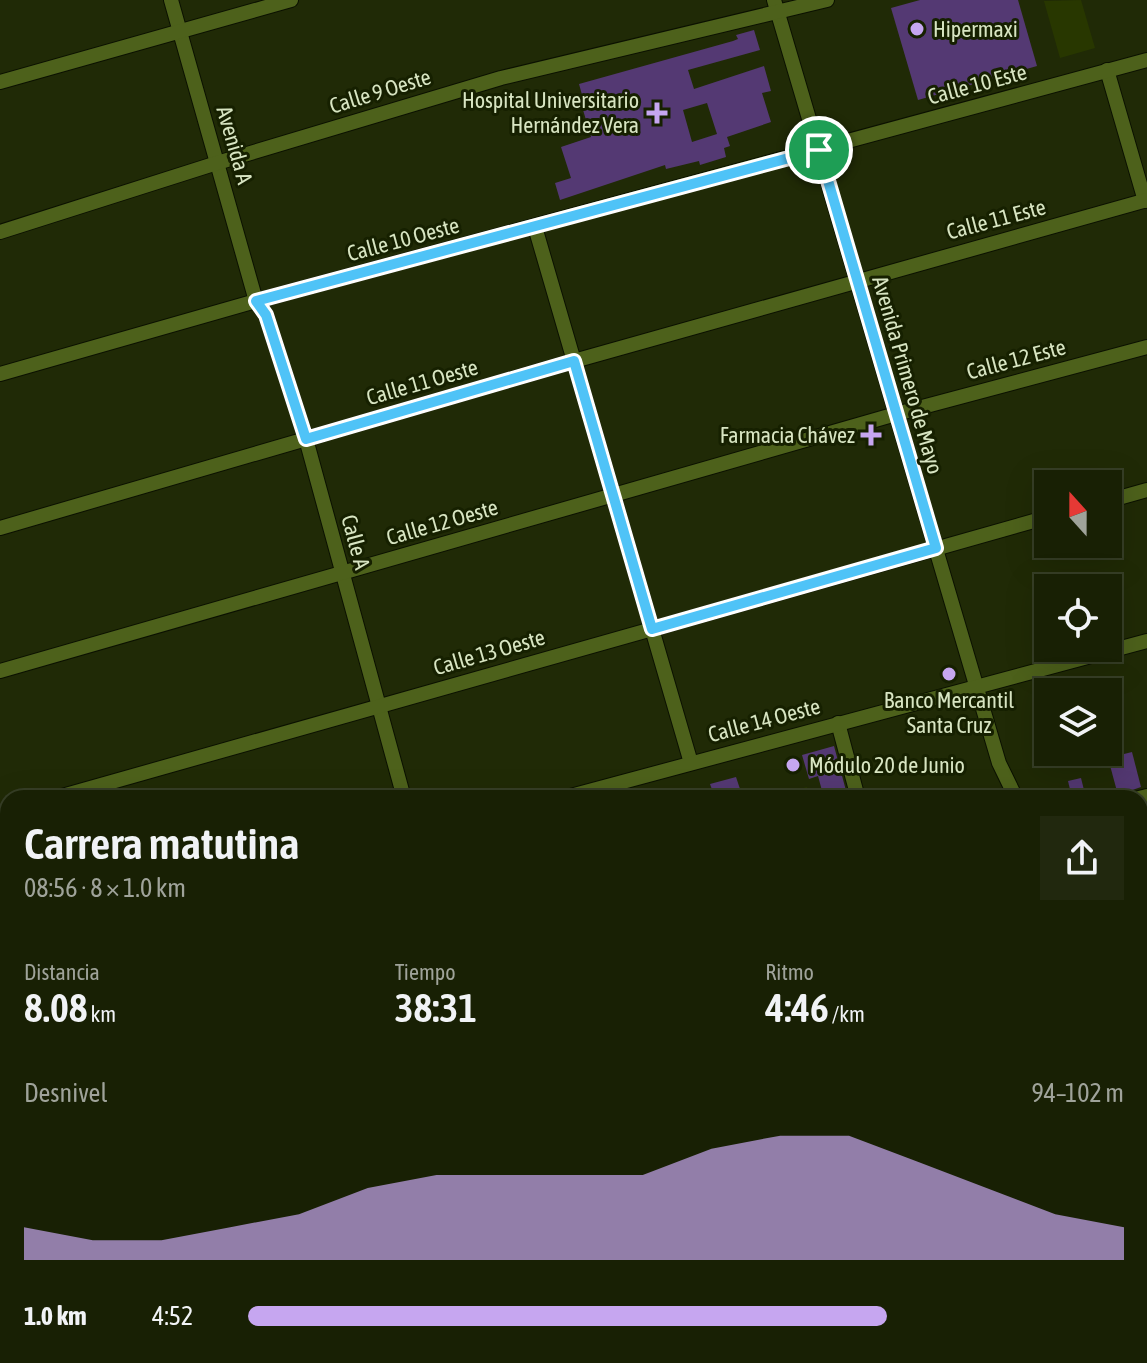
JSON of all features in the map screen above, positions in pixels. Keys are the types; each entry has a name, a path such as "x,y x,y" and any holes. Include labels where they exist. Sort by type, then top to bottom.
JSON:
{"street":[{"name":"Avenida A","path":"171,0 256,301"},
{"path":"0,82 291,0"},
{"name":"Calle 9 Oeste","path":"0,232 501,78 776,7 827,0"},
{"name":"Avenida Primero de Mayo","path":"776,7 999,763 1012,790"},
{"name":"Calle 10 Este","path":"819,150 1147,60"},
{"path":"1107,70 1146,201"},
{"name":"Calle 10 Oeste","path":"0,374 256,301 819,150"},
{"name":"Calle 11 Este","path":"857,281 1146,201"},
{"path":"535,227 691,763"},
{"name":"Calle 11 Oeste","path":"0,528 857,281"},
{"name":"Calle A","path":"256,301 266,315 306,439 402,790"},
{"name":"Calle 12 Este","path":"896,414 1147,347"},
{"name":"Calle 12 Oeste","path":"0,671 896,414"},
{"path":"1122,497 1147,490"},
{"name":"Calle 13 Oeste","path":"83,790 1034,521"},
{"name":"Calle 14 Oeste","path":"593,790 1147,641"},
{"path":"838,723 856,790"},
{"name":"Avenida Primero de Mayo","path":"999,763 1001,790"}],"green space":[{"path":"1081,0 1095,48 1060,58 1044,1"}],"building":[{"path":"920,0 1018,0 1037,66 918,100 891,8"},
{"name":"Hospital Universitario Hernández Vera","path":"754,30 760,50 688,70 694,89 764,66 771,91 762,93 771,122 727,137 730,146 724,148 726,157 700,165 699,161 666,169 665,165 560,200 555,183 571,178 561,147 591,137 579,84 733,41 738,39 736,35","holes":["707,103 717,134 692,142 683,110"]},
{"path":"834,746 846,790 822,790 818,776 809,779 802,755"},
{"path":"1132,752 1141,787 1117,790 1110,766 1122,766 1122,754"},
{"path":"736,777 740,790 712,790 710,784"},
{"path":"1081,778 1084,790 1070,790 1068,781"}],"place":[{"name":"Hipermaxi","path":"917,29"},
{"name":"Hospital Universitario Hernández Vera","path":"657,113"},
{"name":"Farmacia Chávez","path":"871,435"},
{"name":"Banco Mercantil Santa Cruz","path":"949,674"},
{"name":"Módulo 20 de Junio","path":"793,765"}],"route":[{"path":"819,150 936,548 652,629 574,361 306,439 266,315 256,301 819,150"}]}
